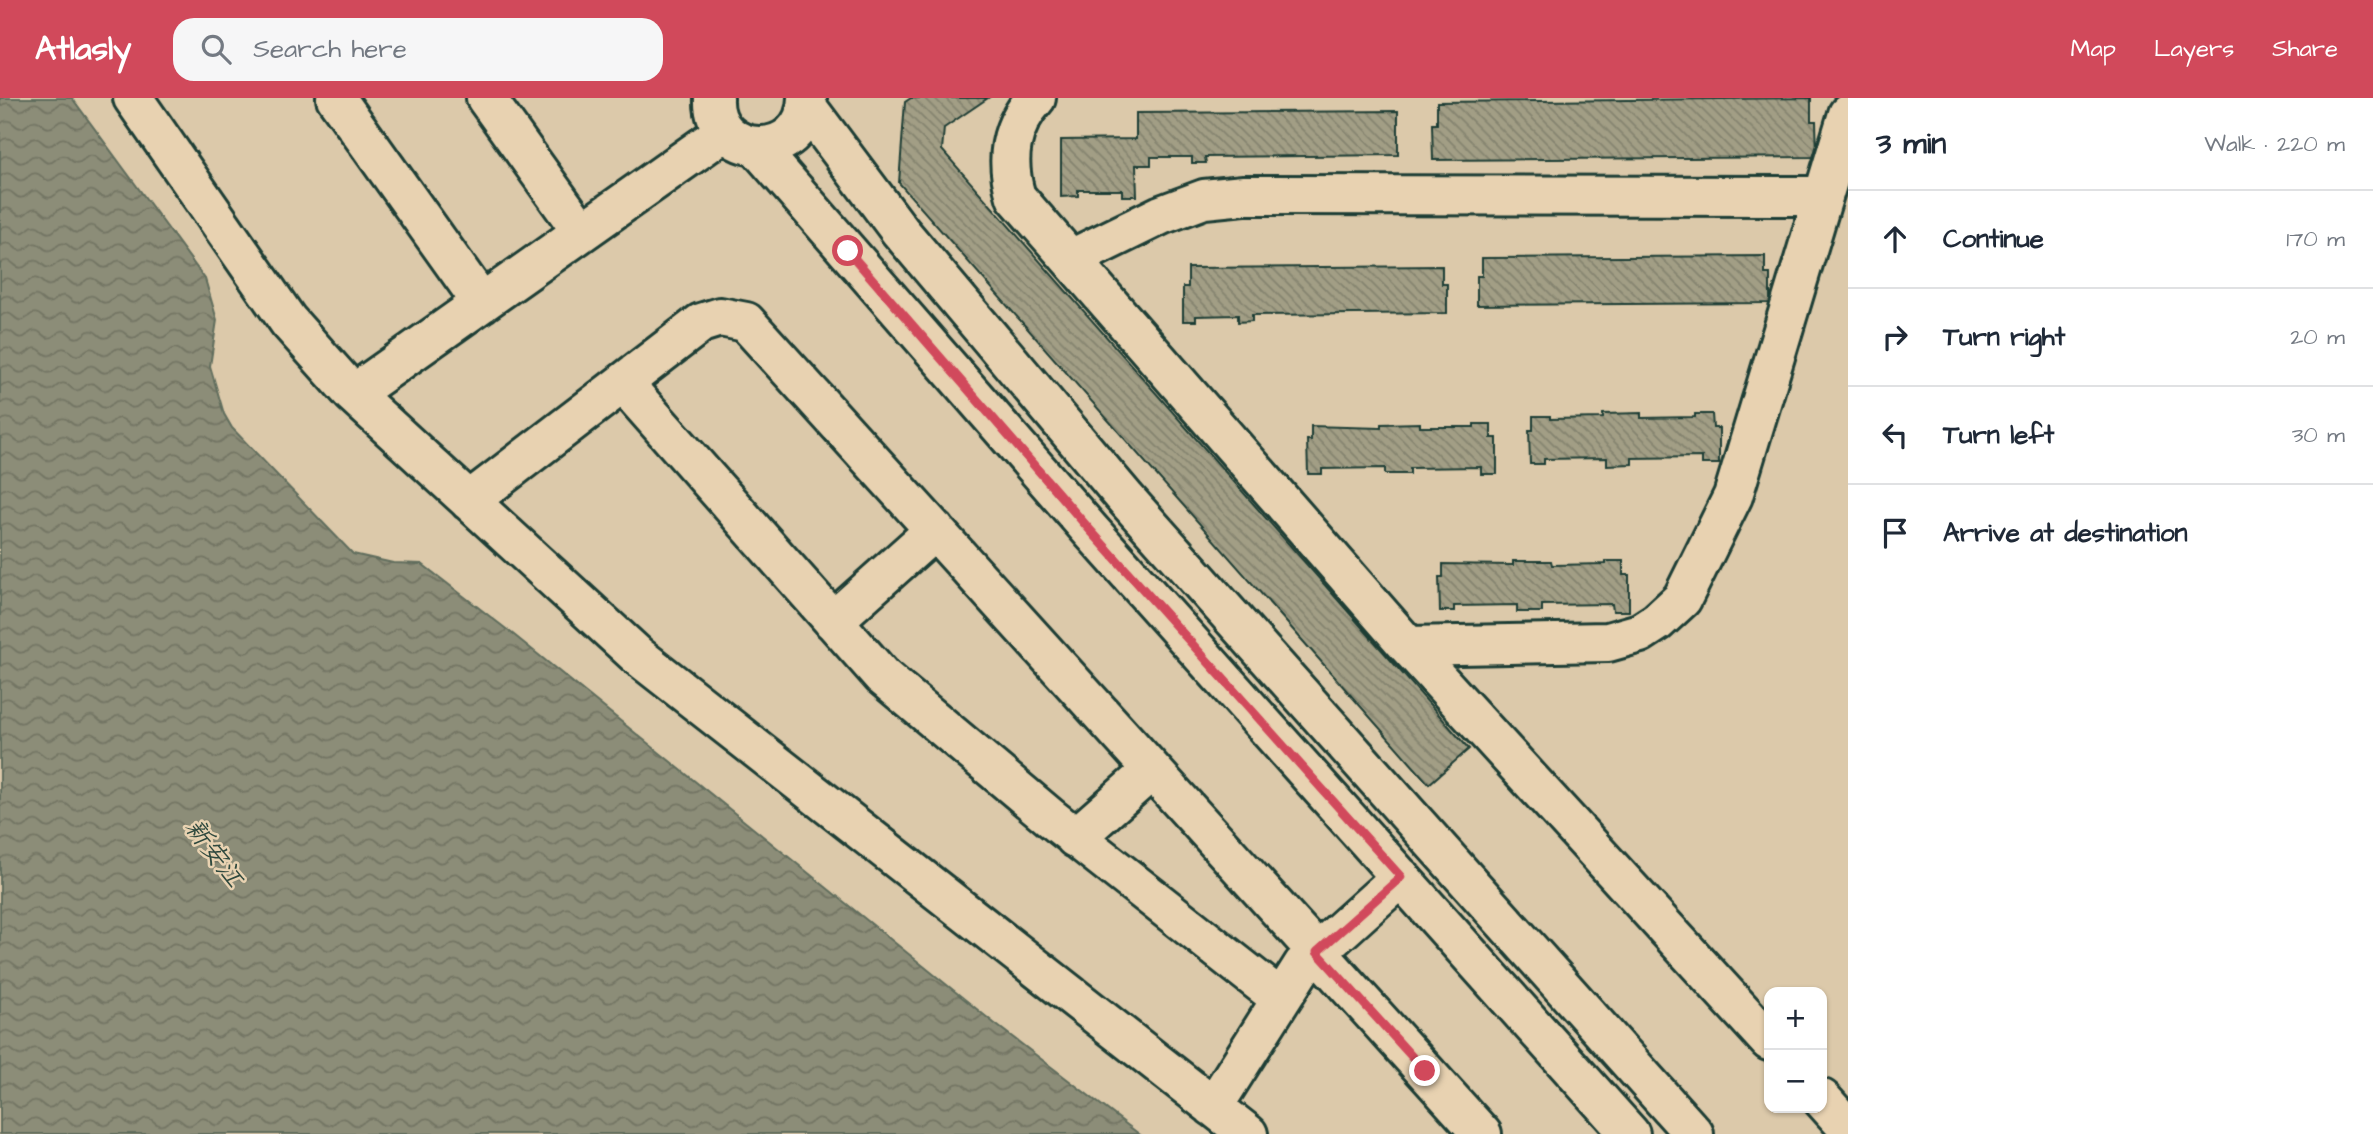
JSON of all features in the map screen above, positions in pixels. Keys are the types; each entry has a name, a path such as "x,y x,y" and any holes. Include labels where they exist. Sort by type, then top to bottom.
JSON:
{"street":[{"path":"133,98 288,321 353,394 638,656 1248,1134"},
{"path":"336,98 482,303"},
{"path":"486,98 582,232"},
{"path":"732,125 768,146 783,142 795,132 804,119 807,102"},
{"path":"807,102 900,231 1126,499 1694,1134"},
{"path":"1026,102 1009,151 1016,197 1408,646 1764,1036"},
{"path":"1408,646 1608,642 1640,633 1657,622 1682,599 1733,496 1848,114"},
{"path":"353,394 732,125"},
{"path":"732,125 1630,1134"},
{"path":"1071,259 1161,215 1204,199 1244,195 1823,196"},
{"path":"469,501 701,323 720,317 746,322 1482,1134"},
{"path":"623,383 882,676 1076,838 1281,999"},
{"path":"834,621 935,530"},
{"path":"1076,838 1152,769"},
{"path":"1213,1107 1303,965 1401,877"},
{"path":"1827,1105 1848,1128"}],"water":[{"name":"新安江","path":"0,98 72,98 205,279 217,320 210,366 224,414 232,428 353,554 393,563 422,564 514,635 994,1023 1139,1134 0,1134"}],"building":[{"path":"911,98 988,98 944,128 942,150 1469,749 1429,784 899,183 905,102"},
{"path":"1811,98 1811,121 1816,121 1817,157 1433,160 1432,124 1437,124 1437,102"},
{"path":"1398,111 1398,155 1205,157 1206,163 1192,163 1192,157 1151,157 1151,165 1136,165 1137,196 1122,196 1122,190 1078,190 1078,196 1061,197 1061,140 1136,139 1136,113"},
{"path":"1765,256 1765,274 1770,274 1770,303 1477,305 1477,276 1482,276 1482,258"},
{"path":"1442,266 1442,284 1447,284 1447,313 1252,315 1252,321 1238,322 1238,315 1196,316 1196,321 1183,321 1183,287 1188,287 1188,268"},
{"path":"1641,413 1641,418 1712,414 1713,428 1719,428 1719,464 1702,464 1702,457 1632,458 1632,464 1607,465 1607,458 1544,459 1544,464 1530,464 1529,430 1533,430 1533,416 1550,416 1550,419 1603,418 1603,414"},
{"path":"1420,423 1420,427 1474,427 1474,424 1491,424 1491,438 1497,438 1497,474 1481,474 1481,467 1410,468 1410,474 1385,474 1385,468 1322,469 1322,474 1308,474 1307,440 1311,440 1311,426 1381,428 1381,424"},
{"path":"1513,561 1551,561 1552,565 1623,561 1623,575 1629,575 1629,611 1613,611 1612,604 1542,605 1542,612 1517,612 1517,605 1454,606 1454,611 1440,611 1439,577 1443,577 1443,564 1513,565"}],"route":[{"path":"848,251 1090,530 1401,877 1317,952 1425,1071"}]}
